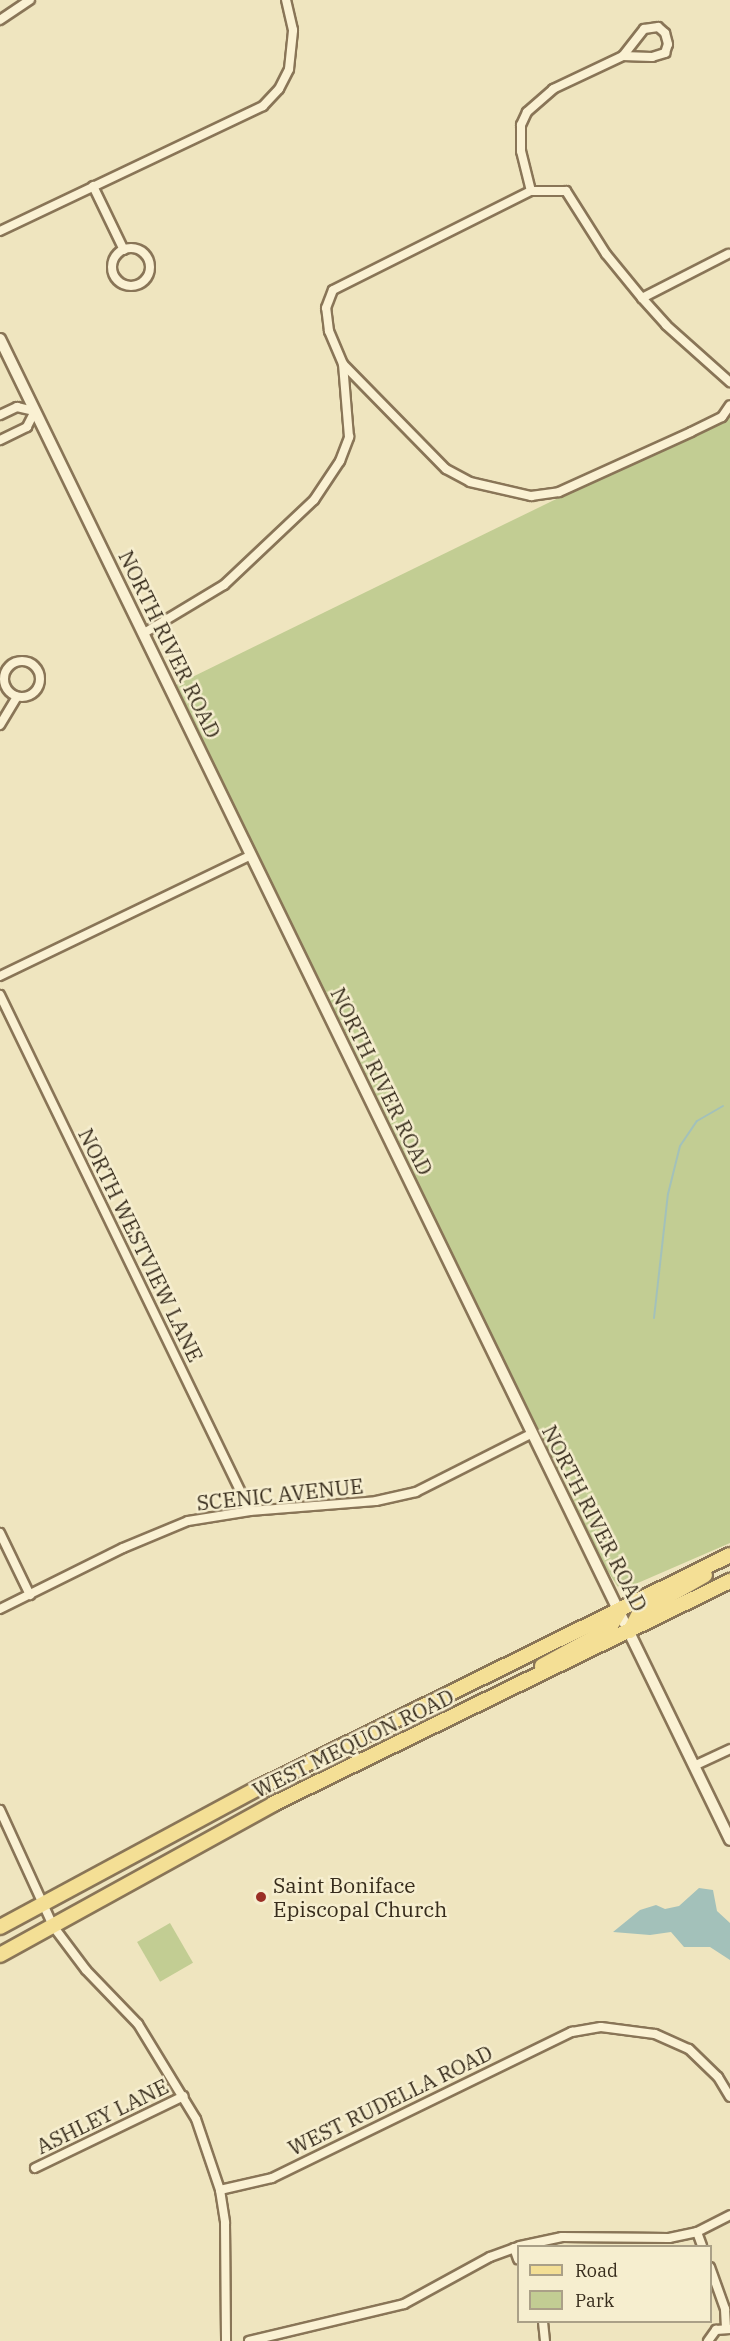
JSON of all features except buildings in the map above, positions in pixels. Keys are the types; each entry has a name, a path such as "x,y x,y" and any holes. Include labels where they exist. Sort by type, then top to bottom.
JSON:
{"main road":[{"name":"WEST MEQUON ROAD","path":"0,1927 258,1788 724,1558"},
{"path":"630,1631 639,1613 682,1592 724,1558"},
{"name":"WEST MEQUON ROAD","path":"0,1954 273,1804 730,1581"},
{"path":"522,1683 548,1661 609,1629 620,1611"}],"street":[{"path":"0,20 30,0"},
{"path":"0,231 263,105 279,89 293,49 286,0"},
{"path":"531,191 521,151 521,125 527,112 553,89 623,56 644,29 658,27 665,33 668,44 664,53 652,57 623,56"},
{"path":"93,186 124,249"},
{"path":"144,633 229,581 314,500 340,461 349,437 343,364 329,331 326,308 333,290 531,191 566,191 606,254 666,326 730,382"},
{"path":"124,249 141,251 148,260 149,271 138,284 125,285 115,277 112,264 124,249"},
{"path":"642,298 728,254"},
{"name":"NORTH RIVER ROAD","path":"0,339 730,1840"},
{"path":"343,364 446,469 470,482 531,496 559,492 691,432 722,417 730,405"},
{"path":"0,415 17,407 35,411 27,427 0,440"},
{"path":"27,662 37,669 40,681 29,696 17,697 5,686 4,675 10,665 27,662"},
{"path":"0,725 17,697"},
{"path":"0,976 251,855"},
{"name":"NORTH WESTVIEW LANE","path":"0,995 250,1511"},
{"name":"SCENIC AVENUE","path":"0,1609 123,1548 188,1521 250,1511 376,1502 416,1492 531,1434"},
{"path":"0,1533 30,1595"},
{"path":"694,1766 730,1749"},
{"path":"0,1810 53,1926 86,1970 138,2024 184,2096 207,2147 220,2190 225,2223 226,2341"},
{"name":"WEST RUDELLA ROAD","path":"220,2190 272,2178 572,2032 601,2027 655,2034 689,2049 718,2077 730,2097"},
{"name":"ASHLEY LANE","path":"35,2168 184,2096"},
{"path":"527,2245 562,2237 642,2240 697,2232 730,2215"},
{"path":"697,2232 701,2245"},
{"path":"249,2341 404,2304 517,2248"},
{"path":"708,2341 716,2330 728,2328 725,2309 712,2270"},
{"path":"543,2323 545,2341"}],"green space":[{"path":"730,414 730,1543 624,1589 618,1587 605,1567 571,1501 176,685"},
{"path":"170,1923 193,1963 160,1982 137,1942"}],"water":[{"path":"699,1888 713,1890 717,1911 730,1923 730,1960 710,1947 684,1947 671,1932 650,1935 613,1932 640,1910 656,1905 665,1909 679,1906"}],"waterway":[{"path":"654,1318 668,1194 680,1146 697,1121 723,1106"}],"place":[{"name":"Saint Boniface Episcopal Church","path":"261,1897"}]}
